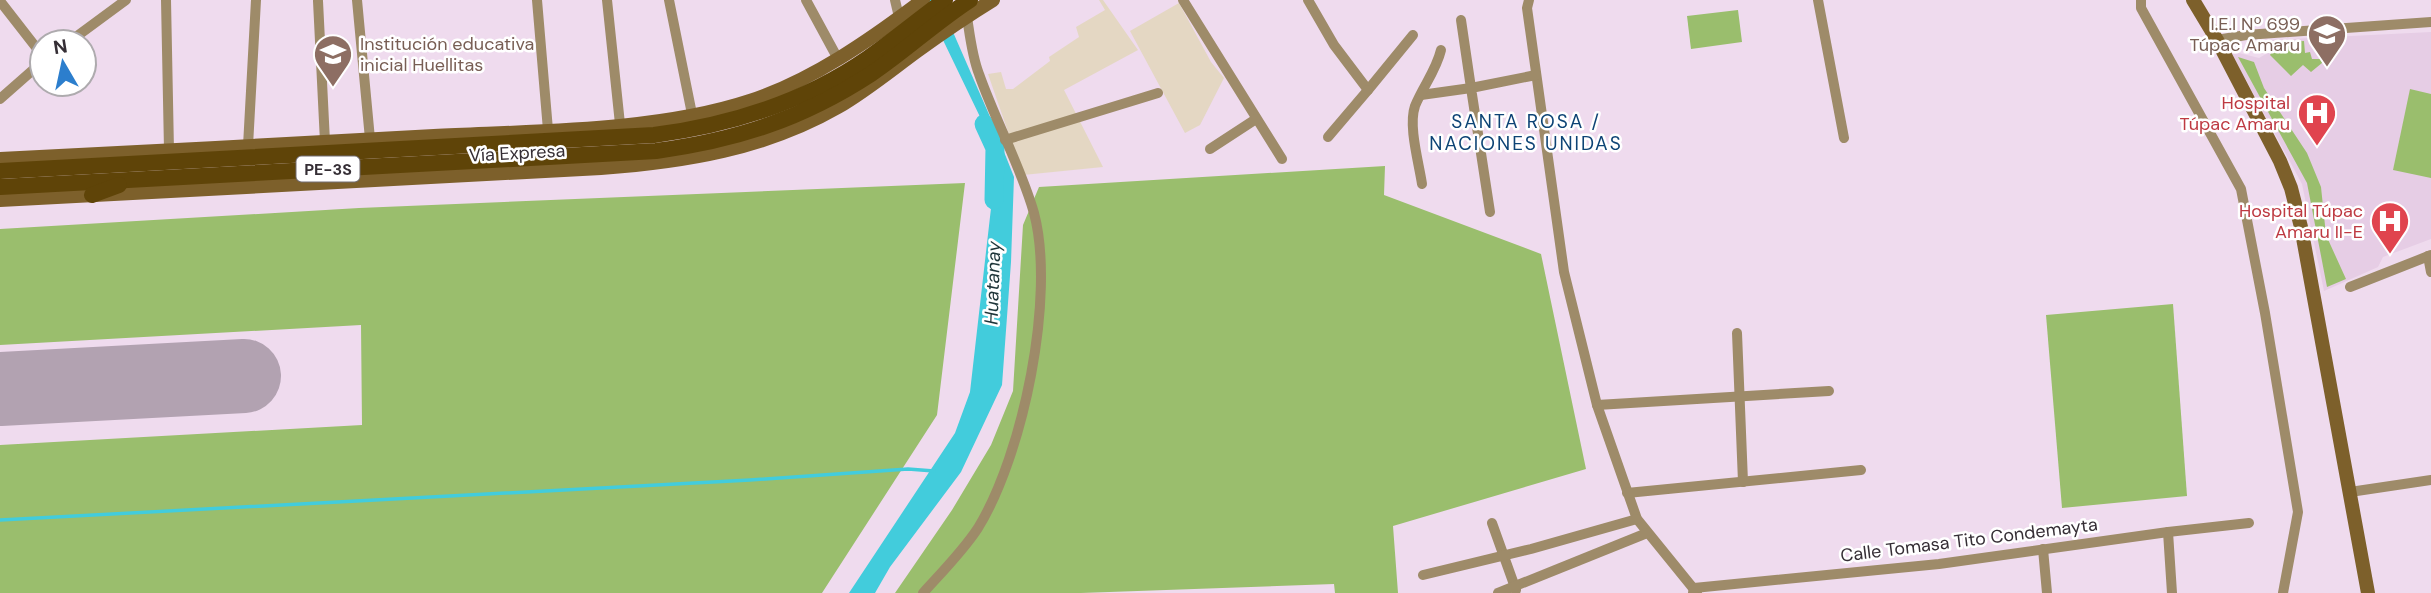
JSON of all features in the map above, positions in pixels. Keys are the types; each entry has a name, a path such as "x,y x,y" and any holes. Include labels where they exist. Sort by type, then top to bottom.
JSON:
{"main road":[{"name":"Vía Expresa","path":"0,200 601,168 705,157 750,145 795,128 837,107 877,82 923,0"},
{"name":"Vía Expresa","path":"0,187 135,172 714,142 748,134 792,118 834,97 864,78 907,31 945,0"},
{"name":"Vía Expresa","path":"0,159 548,131 692,114 720,109 769,93 809,76 838,59 993,0"},
{"path":"2193,0 2217,40 2280,161 2291,188 2301,227 2368,593"},
{"path":"89,155 135,172"},
{"name":"Vía Expresa","path":"0,172 135,172"},
{"path":"92,195 135,172"}],"street":[{"path":"88,28 126,0"},
{"path":"166,0 169,150"},
{"path":"248,146 256,0"},
{"path":"324,0 316,0 325,142"},
{"path":"357,0 370,139"},
{"path":"537,0 548,131"},
{"path":"607,0 620,124"},
{"path":"669,0 692,114"},
{"path":"806,0 838,59"},
{"path":"895,0 907,31"},
{"path":"1182,0 1282,159"},
{"path":"1308,0 1334,45 1368,90"},
{"path":"1529,0 1527,8 1564,272 1597,405 1637,519 1695,591"},
{"path":"1818,0 1844,138"},
{"path":"2141,0 2141,8 2241,189 2298,512 2283,593"},
{"path":"0,1 28,37"},
{"path":"923,593 979,526 997,492 1026,402 1035,350 1040,296 1039,239 1033,212 978,73 966,10"},
{"path":"1461,20 1490,212"},
{"path":"2217,40 2246,35 2431,22"},
{"path":"1328,136 1413,35"},
{"path":"1422,184 1412,121 1414,108 1437,66 1441,50"},
{"path":"0,99 28,74"},
{"path":"1420,95 1536,75"},
{"path":"1005,140 1158,93"},
{"path":"1210,149 1256,119"},
{"path":"2350,286 2429,255 2431,272"},
{"path":"1737,333 1743,482"},
{"path":"1597,405 1829,391"},
{"path":"1628,494 1861,470"},
{"path":"2350,492 2431,480"},
{"path":"1423,575 1531,549 1637,519"},
{"path":"1492,523 1516,590"},
{"name":"Calle Tomasa Tito Condemayta","path":"1695,591 1939,564 2249,523"},
{"path":"2168,532 2172,593"},
{"path":"1498,593 1516,590 1647,533"},
{"path":"2043,549 2047,593"}],"shaded area":[{"path":"1099,0 1103,0 1138,50 1064,90 1103,167 1023,175 988,74 1001,72 1006,89 1013,89 1050,61 1049,57 1079,37 1076,27 1105,10"},
{"path":"1179,3 1211,62 1224,78 1200,125 1185,133 1130,31"},
{"path":"2431,32 2431,239 2383,257 2378,267 2324,291 2302,184 2232,54 2259,58 2266,54 2264,47 2272,40"}],"green space":[{"path":"1738,10 1742,42 1691,49 1687,16"},
{"path":"2304,41 2305,53 2310,52 2312,59 2322,59 2322,63 2311,72 2303,65 2291,76 2270,55 2274,48 2269,45"},
{"path":"2238,57 2254,62 2264,88 2307,153 2321,187 2326,235 2346,279 2327,287 2307,183"},
{"path":"2410,89 2431,94 2431,178 2393,170"},
{"path":"1385,166 1384,195 1541,254 1586,469 1393,526 1398,593 1335,593 1334,584 1081,593 895,593 952,510 991,445 1013,391 1023,225 1039,187"},
{"path":"965,183 937,415 822,593 0,593 0,445 362,425 361,325 0,345 0,229 359,208"},
{"path":"2173,304 2187,496 2062,508 2046,315"}],"water":[{"path":"928,0 939,0 1014,177 1002,385 961,472 890,567 875,593 849,593 955,433 970,392 994,182 995,148 943,40"}],"waterway":[{"name":"Huatanay","path":"984,124 995,148 994,200"},
{"path":"0,520 750,480 908,469 934,471"}],"runway":[{"path":"0,389 244,376"}],"place":[{"name":"I.E.I Nº 699 Túpac Amaru","path":"2327,68"},
{"name":"Institución educativa inicial Huellitas","path":"333,88"},
{"name":"Hospital Túpac Amaru","path":"2317,147"},
{"name":"Hospital Túpac Amaru II-E","path":"2390,255"}],"district":[{"name":"SANTA ROSA / NACIONES UNIDAS","path":"1526,132"}]}
